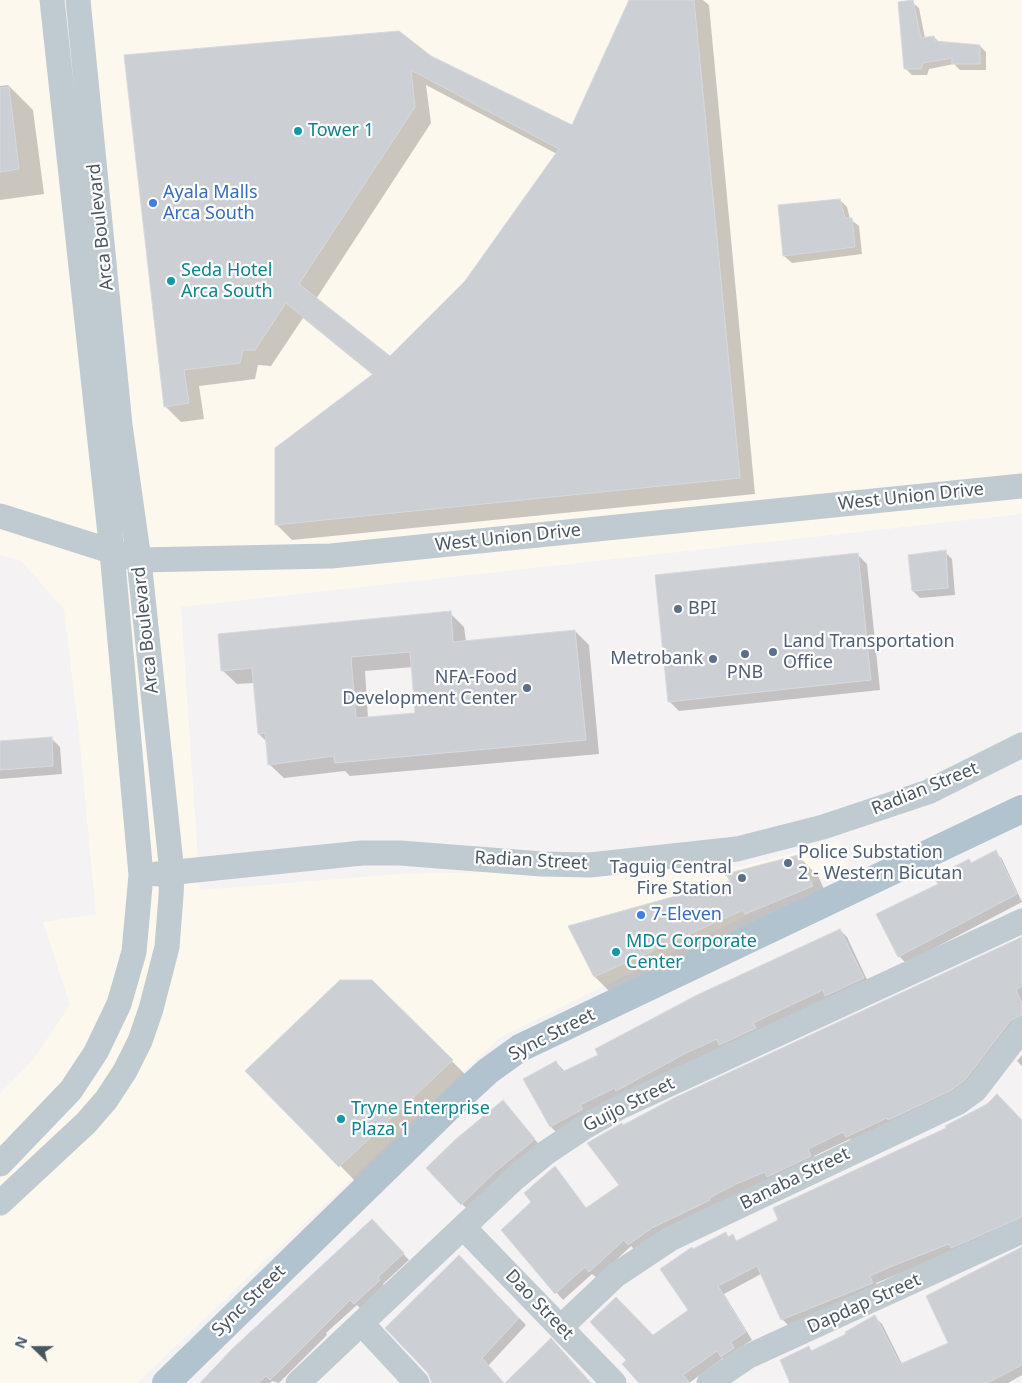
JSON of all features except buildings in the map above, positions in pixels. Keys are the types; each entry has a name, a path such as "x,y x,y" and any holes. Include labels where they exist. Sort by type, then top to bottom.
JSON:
{"main road":[{"name":"Sync Street","path":"166,1383 451,1105 488,1071 520,1048 1022,809"}],"street":[{"name":"Arca Boulevard","path":"0,1164 24,1142 71,1090 96,1052 119,1004 134,952 141,875 112,552 52,0"},
{"name":"Arca Boulevard","path":"0,1204 86,1123 106,1100 125,1071 140,1041 151,1010 167,947 172,873 139,560 120,425 78,0"},
{"name":"West Union Drive","path":"0,516 139,560 331,556 1022,486"},
{"name":"Radian Street","path":"141,875 362,853 400,853 542,864 590,865 737,849 823,827 928,792 1022,745"},
{"name":"Guijo Street","path":"298,1383 515,1178 547,1152 620,1107 1022,921"},
{"name":"Banaba Street","path":"561,1327 616,1275 670,1239 957,1103 975,1090 1022,1029"},
{"name":"Dao Street","path":"463,1227 614,1383"},
{"name":"Dapdap Street","path":"709,1383 747,1357 1022,1231"},
{"path":"362,1324 417,1383"}],"shaded area":[{"path":"0,0 1022,0 1022,514 181,607 200,890 400,874 740,867 839,841 847,866 499,1038 137,1383 0,1383 0,1094 33,1060 70,1005 43,922 96,914 79,734 64,609 21,561 0,555"}],"place":[{"name":"Tower 1","path":"298,131"},
{"name":"Ayala Malls Arca South","path":"153,203"},
{"name":"Seda Hotel Arca South","path":"171,281"},
{"name":"BPI","path":"678,609"},
{"name":"Land Transportation Office","path":"773,652"},
{"name":"PNB","path":"745,654"},
{"name":"Metrobank","path":"713,659"},
{"name":"NFA-Food Development Center","path":"527,688"},
{"name":"Police Substation 2 - Western Bicutan","path":"788,863"},
{"name":"Taguig Central Fire Station","path":"742,878"},
{"name":"7-Eleven","path":"641,915"},
{"name":"MDC Corporate Center","path":"616,952"},
{"name":"Tryne Enterprise Plaza 1","path":"341,1119"}]}
